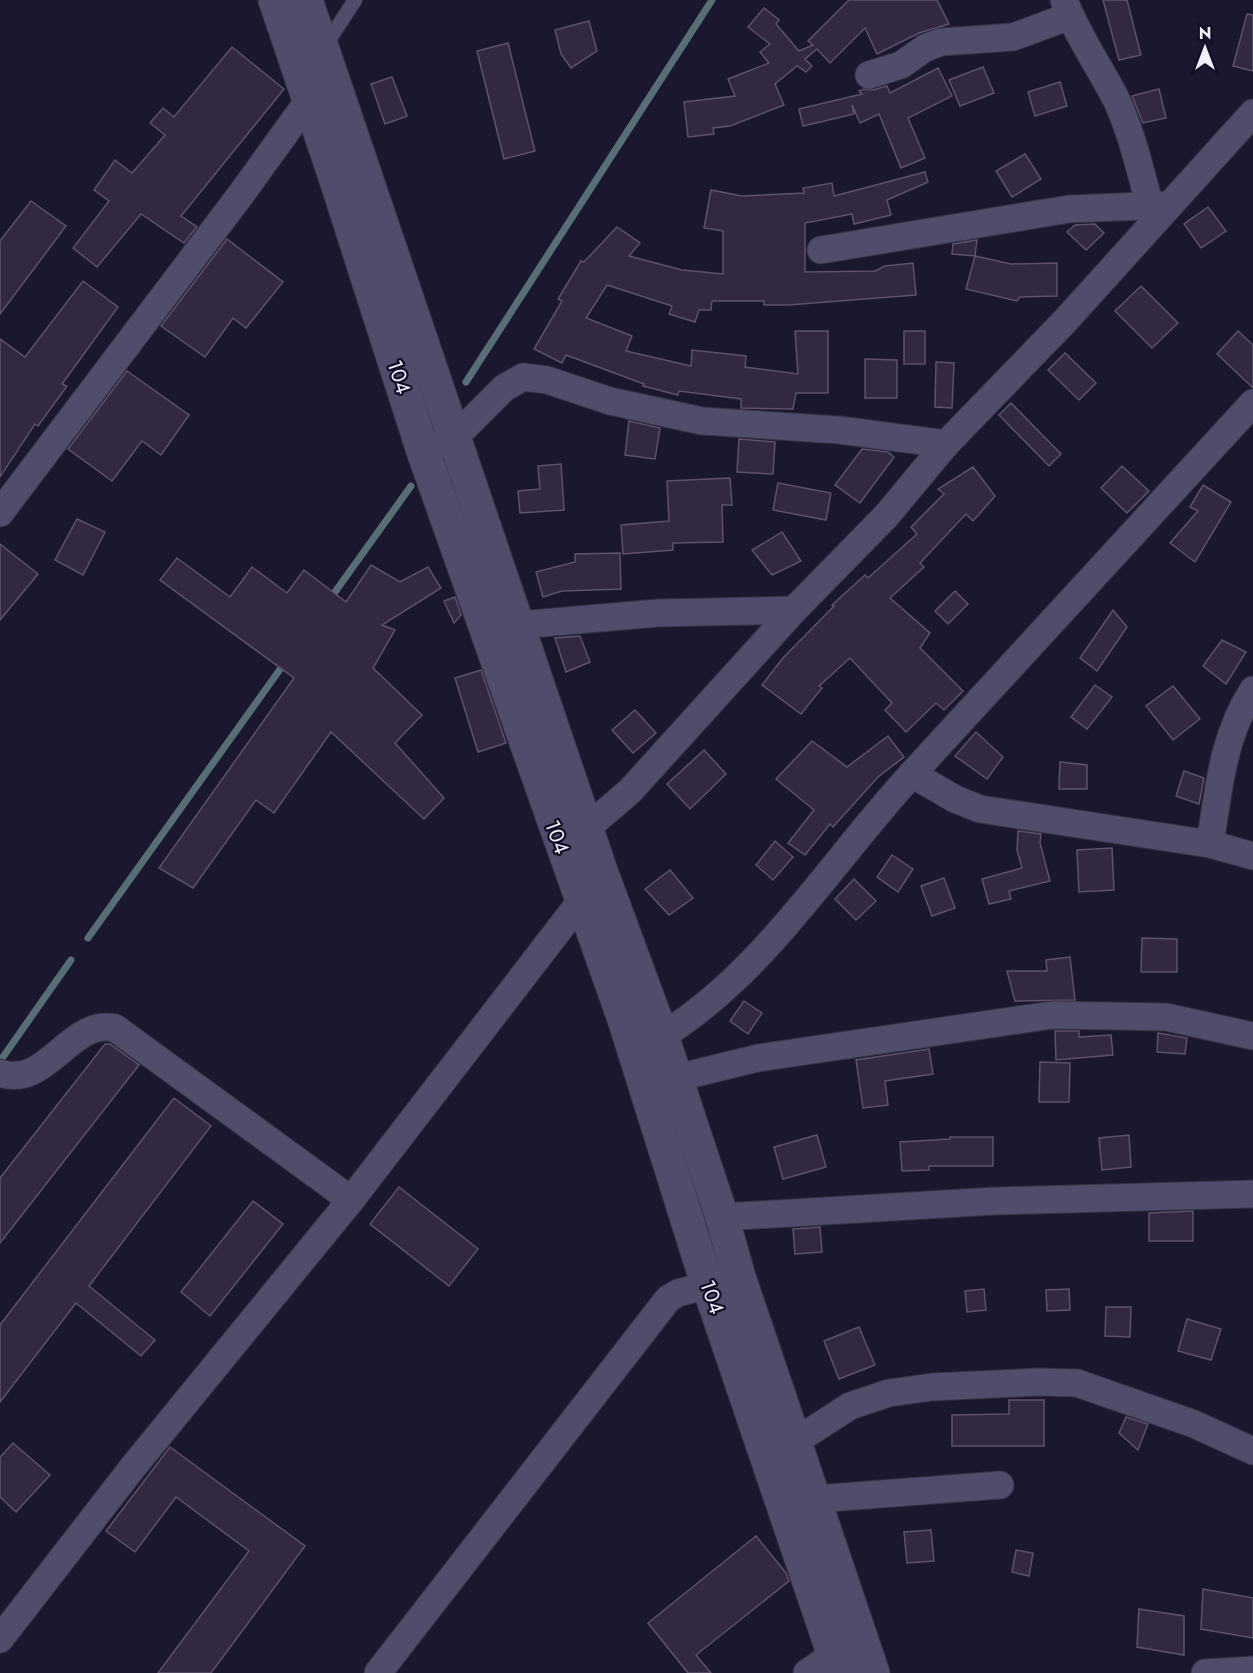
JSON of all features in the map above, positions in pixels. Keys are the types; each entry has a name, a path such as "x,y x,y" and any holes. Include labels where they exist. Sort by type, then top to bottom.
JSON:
{"street":[{"name":"104","path":"275,0 423,451 581,903 624,1019 708,1284 837,1664"},
{"path":"306,0 453,439 588,827 601,871 662,1036 722,1217 739,1277 873,1673"},
{"path":"869,75 901,65 925,48 941,42 1013,37 1067,8 1116,100 1159,205"},
{"path":"0,513 242,193 309,100"},
{"path":"588,827 630,791 795,610 887,515 946,444 1066,320 1159,205 1253,113"},
{"path":"821,250 1069,209 1159,205"},
{"path":"423,451 453,439 504,388 523,377 547,380 610,401 702,422 839,430 946,444"},
{"path":"662,1036 682,1024 752,965 912,774 1253,403"},
{"path":"519,625 658,613 795,610"},
{"path":"1210,844 1228,738 1237,714 1253,690"},
{"path":"912,774 955,799 980,809 1210,844 1253,856"},
{"path":"0,1639 133,1467 351,1200 581,903 601,871"},
{"path":"676,1078 770,1056 1053,1015 1166,1017 1253,1036"},
{"path":"0,1073 18,1076 29,1073 79,1037 98,1028 116,1028 351,1200"},
{"path":"722,1217 995,1201 1253,1194"},
{"path":"378,1673 668,1299 708,1284 739,1277"},
{"path":"796,1441 850,1406 889,1393 963,1385 1038,1382 1077,1383 1194,1424 1253,1450"},
{"path":"815,1499 1000,1485"},
{"path":"807,1673 837,1664"},
{"path":"1205,1673 1253,1670"}],"lane":[{"path":"322,50 355,0"}],"building":[{"path":"849,0 937,0 949,24 919,33 877,54 865,28 830,63 817,49 805,59 812,66 806,72 797,66 775,84 784,105 730,126 713,128 714,134 688,137 684,102 735,96 728,79 769,63 760,52 770,44 748,27 764,8 779,20 776,24 799,51 813,45 808,41"},
{"path":"1103,0 1127,0 1141,55 1119,60"},
{"path":"1247,14 1253,15 1253,71 1233,66"},
{"path":"589,21 597,51 571,68 561,54 555,30"},
{"path":"508,43 535,151 504,159 477,51"},
{"path":"232,47 284,89 181,216 197,227 184,243 141,214 97,267 73,248 109,201 94,190 115,160 132,173 165,135 150,123 163,108 174,117"},
{"path":"983,67 994,93 960,106 949,80"},
{"path":"938,68 952,96 908,118 925,158 901,168 879,114 860,123 852,105 854,114 803,126 799,109 862,94 859,91 864,89 873,90 887,86 890,93"},
{"path":"392,77 407,116 385,124 371,84"},
{"path":"1060,82 1067,106 1035,116 1028,92"},
{"path":"1159,89 1166,118 1143,123 1132,96"},
{"path":"1025,154 1041,179 1012,197 996,171"},
{"path":"925,172 928,182 887,200 891,215 854,224 852,214 805,223 805,272 875,271 885,266 913,263 916,295 788,305 764,305 764,301 712,301 711,310 699,310 695,322 669,314 672,306 607,285 586,318 632,336 626,351 691,366 692,350 746,356 745,367 798,374 795,331 828,331 828,393 796,393 793,409 741,408 741,399 679,391 678,395 643,386 644,384 566,355 562,363 534,349 562,301 558,299 581,261 584,262 617,227 640,243 629,256 682,270 723,274 723,231 704,228 711,190 742,196 804,193 803,188 832,183 834,196"},
{"path":"31,201 66,226 0,314 0,241"},
{"path":"1208,207 1226,231 1201,248 1184,224"},
{"path":"1095,224 1104,233 1086,250 1067,232 1075,225"},
{"path":"227,239 283,282 246,328 233,318 205,357 161,326"},
{"path":"977,240 975,256 952,254 953,244"},
{"path":"975,256 1011,264 1057,263 1057,296 1020,297 1017,301 966,289"},
{"path":"83,281 118,307 62,384 67,386 38,426 35,424 0,477 0,339 25,357"},
{"path":"1141,286 1178,323 1152,348 1115,311"},
{"path":"904,331 925,331 925,364 904,364"},
{"path":"1238,331 1253,345 1253,388 1217,354"},
{"path":"1065,353 1096,383 1079,400 1048,370"},
{"path":"865,359 897,360 897,398 865,398"},
{"path":"936,362 954,363 952,408 935,407"},
{"path":"127,371 189,415 161,455 142,441 112,481 68,449"},
{"path":"1011,403 1061,454 1049,466 999,415"},
{"path":"629,421 660,428 655,459 625,455"},
{"path":"739,439 775,442 773,474 737,472"},
{"path":"862,449 888,452 894,457 860,503 835,485"},
{"path":"561,464 564,510 520,513 518,491 540,489 538,466"},
{"path":"1122,466 1149,491 1127,513 1101,488"},
{"path":"973,467 995,496 973,521 966,514 920,563 924,567 890,598 930,633 920,648 963,691 944,710 936,703 906,732 885,710 892,703 850,658 819,686 822,688 801,714 762,685 783,658 834,606 832,605 865,575 868,578 917,534 911,527 944,494 938,489"},
{"path":"730,478 732,505 722,505 723,542 673,543 673,550 623,554 621,525 669,521 667,481"},
{"path":"778,483 831,493 826,520 773,510"},
{"path":"1203,485 1231,502 1195,562 1170,543 1198,511 1190,507"},
{"path":"77,519 105,532 83,575 55,560"},
{"path":"782,532 801,561 772,575 752,550"},
{"path":"0,544 38,574 0,620"},
{"path":"620,553 621,589 562,591 543,597 536,572 575,562 575,554"},
{"path":"177,558 230,597 252,567 287,593 304,570 346,602 371,565 400,582 428,567 441,588 382,625 395,630 373,668 422,715 395,743 444,798 424,819 331,732 274,813 256,800 193,888 159,868 294,678 160,580"},
{"path":"955,591 968,604 948,624 935,611"},
{"path":"455,597 461,615 454,623 444,601"},
{"path":"1113,610 1127,627 1097,671 1080,658"},
{"path":"580,636 590,662 566,672 555,638"},
{"path":"1222,640 1246,652 1226,684 1203,666"},
{"path":"481,670 506,743 478,752 455,678"},
{"path":"1095,685 1112,697 1087,729 1071,717"},
{"path":"1173,686 1200,719 1173,740 1146,706"},
{"path":"635,710 656,733 633,753 612,730"},
{"path":"976,732 1003,757 987,779 955,756"},
{"path":"888,736 904,757 878,777 833,827 830,824 805,855 788,843 814,810 776,779 812,741 847,767"},
{"path":"704,750 726,774 690,809 667,784"},
{"path":"1060,762 1087,765 1087,789 1059,789"},
{"path":"1184,771 1204,778 1199,804 1176,796"},
{"path":"1018,831 1041,834 1040,843 1050,881 1009,891 1011,899 989,904 982,879 1022,868 1017,850"},
{"path":"775,841 793,857 773,880 756,865"},
{"path":"1112,848 1114,890 1079,892 1077,850"},
{"path":"892,855 913,869 898,892 877,877"},
{"path":"670,870 693,898 669,915 645,889"},
{"path":"944,878 955,908 932,916 921,886"},
{"path":"854,879 876,901 856,920 835,899"},
{"path":"1142,938 1177,939 1177,972 1141,972"},
{"path":"1070,957 1075,1000 1015,1001 1007,971 1047,971 1046,960"},
{"path":"744,1001 762,1013 748,1034 730,1021"},
{"path":"1055,1031 1079,1031 1079,1037 1111,1035 1113,1055 1056,1060"},
{"path":"1158,1033 1187,1038 1185,1054 1157,1052"},
{"path":"105,1044 110,1044 139,1065 0,1243 0,1178"},
{"path":"929,1049 933,1074 885,1081 888,1105 863,1108 856,1060"},
{"path":"1040,1062 1070,1063 1069,1102 1039,1102"},
{"path":"174,1098 211,1126 89,1286 155,1340 141,1356 76,1303 0,1402 0,1325"},
{"path":"817,1135 826,1167 783,1179 774,1147"},
{"path":"1129,1135 1131,1167 1102,1170 1099,1138"},
{"path":"950,1137 993,1137 993,1166 929,1166 929,1170 902,1171 900,1142 950,1139"},
{"path":"399,1187 478,1249 449,1286 370,1224"},
{"path":"253,1201 283,1224 210,1316 181,1292"},
{"path":"1193,1211 1193,1241 1149,1241 1149,1213"},
{"path":"820,1227 822,1252 795,1254 793,1229"},
{"path":"984,1289 986,1310 967,1312 965,1291"},
{"path":"1069,1289 1070,1310 1047,1311 1046,1290"},
{"path":"1106,1307 1131,1307 1130,1337 1105,1336"},
{"path":"1187,1319 1221,1329 1211,1360 1178,1351"},
{"path":"859,1327 875,1365 839,1379 824,1341"},
{"path":"1009,1400 1044,1400 1044,1446 952,1446 952,1415 1009,1414"},
{"path":"1126,1417 1148,1424 1138,1450 1119,1433"},
{"path":"13,1443 50,1475 16,1512 0,1497 0,1457"},
{"path":"170,1447 305,1546 211,1673 158,1673 249,1551 176,1497 135,1552 106,1531"},
{"path":"931,1530 934,1561 907,1563 904,1532"},
{"path":"756,1536 786,1573 789,1581 696,1655 711,1673 688,1673 648,1623"},
{"path":"1016,1550 1033,1553 1029,1576 1012,1572"},
{"path":"1203,1589 1253,1598 1253,1638 1201,1629"},
{"path":"1139,1609 1184,1616 1184,1655 1137,1647"}],"waterway":[{"path":"466,382 712,0"},
{"path":"330,599 411,486"},
{"path":"88,938 286,661"},
{"path":"3,1057 71,960"}]}
